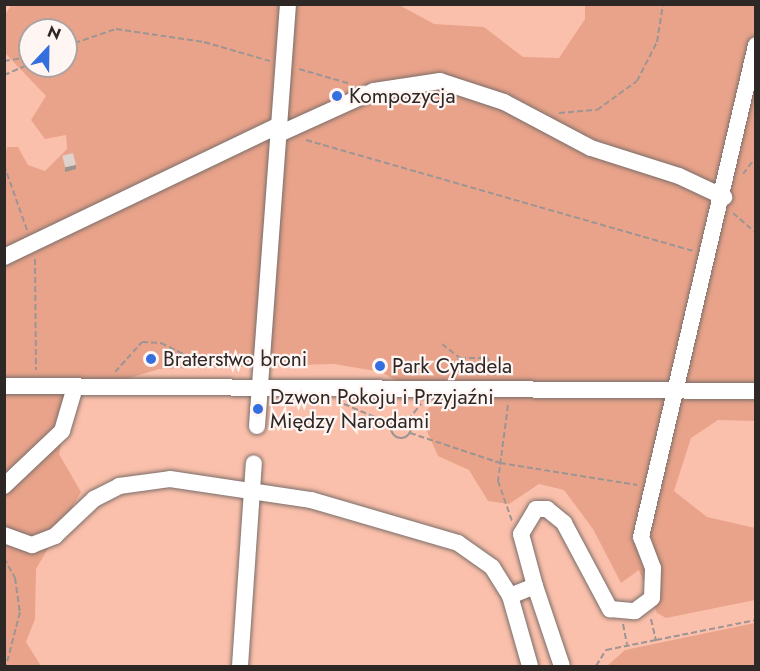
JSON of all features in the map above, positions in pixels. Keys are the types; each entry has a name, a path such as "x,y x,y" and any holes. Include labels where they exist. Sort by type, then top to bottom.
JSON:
{"street":[{"path":"257,426 288,4"},
{"path":"562,666 535,586 521,534 529,514 547,509 564,523 599,597 620,612 648,604 657,586 641,537 679,390 724,197 756,45"},
{"path":"4,257 280,129 374,91 440,81 504,102 591,148 679,176 724,197"},
{"path":"4,386 756,391"},
{"path":"4,486 62,431 75,387"},
{"path":"240,666 254,463"},
{"path":"4,535 32,545 55,536 94,499 142,480 252,489 458,543 492,567 510,596 530,666"},
{"path":"510,596 535,586"}],"path":[{"path":"537,121 551,114 597,110 637,81 657,42 663,4"},
{"path":"78,42 116,29 204,42 374,91"},
{"path":"4,75 18,69"},
{"path":"280,129 710,255"},
{"path":"4,165 32,244 38,304 36,386"},
{"path":"4,178 9,178"},
{"path":"724,197 731,212 756,232"},
{"path":"112,387 119,363 142,342 161,343 186,355"},
{"path":"442,344 460,358 488,358 504,389 499,493 510,518"},
{"path":"440,382 460,358"},
{"path":"339,402 391,424"},
{"path":"410,433 408,420 415,412"},
{"path":"391,424 400,417 408,420"},
{"path":"391,424 394,436 410,433 500,463 653,488"},
{"path":"4,558 15,578 20,612 6,666"},
{"path":"648,604 656,640"},
{"path":"620,612 628,646"},
{"path":"596,666 606,651 756,620"}],"shaded area":[{"name":"Park Cytadela","path":"12,4 399,5 434,24 484,27 523,57 559,58 585,19 585,5 755,5 755,421 718,420 691,438 674,491 707,517 755,528 755,600 666,618 657,613 639,570 621,583 593,529 564,490 539,484 509,504 488,501 469,470 438,456 421,418 434,401 381,372 334,364 159,369 80,393 69,407 59,454 81,492 36,569 35,619 26,642 41,666 5,666 5,156 7,147 18,147 28,165 45,171 67,149 66,135 45,139 31,120 46,96 29,78 78,78 78,18 18,18 18,67 5,53 4,16"},
{"name":"Park Cytadela","path":"4,5 755,5 755,666 5,666"},
{"path":"755,623 755,666 607,666 625,650"}],"building":[{"path":"73,153 76,165 65,167 62,156"}],"place":[{"name":"Kompozycja","path":"337,96"},
{"name":"Braterstwo broni","path":"151,359"},
{"name":"Park Cytadela","path":"380,366"},
{"name":"Dzwon Pokoju i Przyjaźni Między Narodami","path":"258,409"}]}
